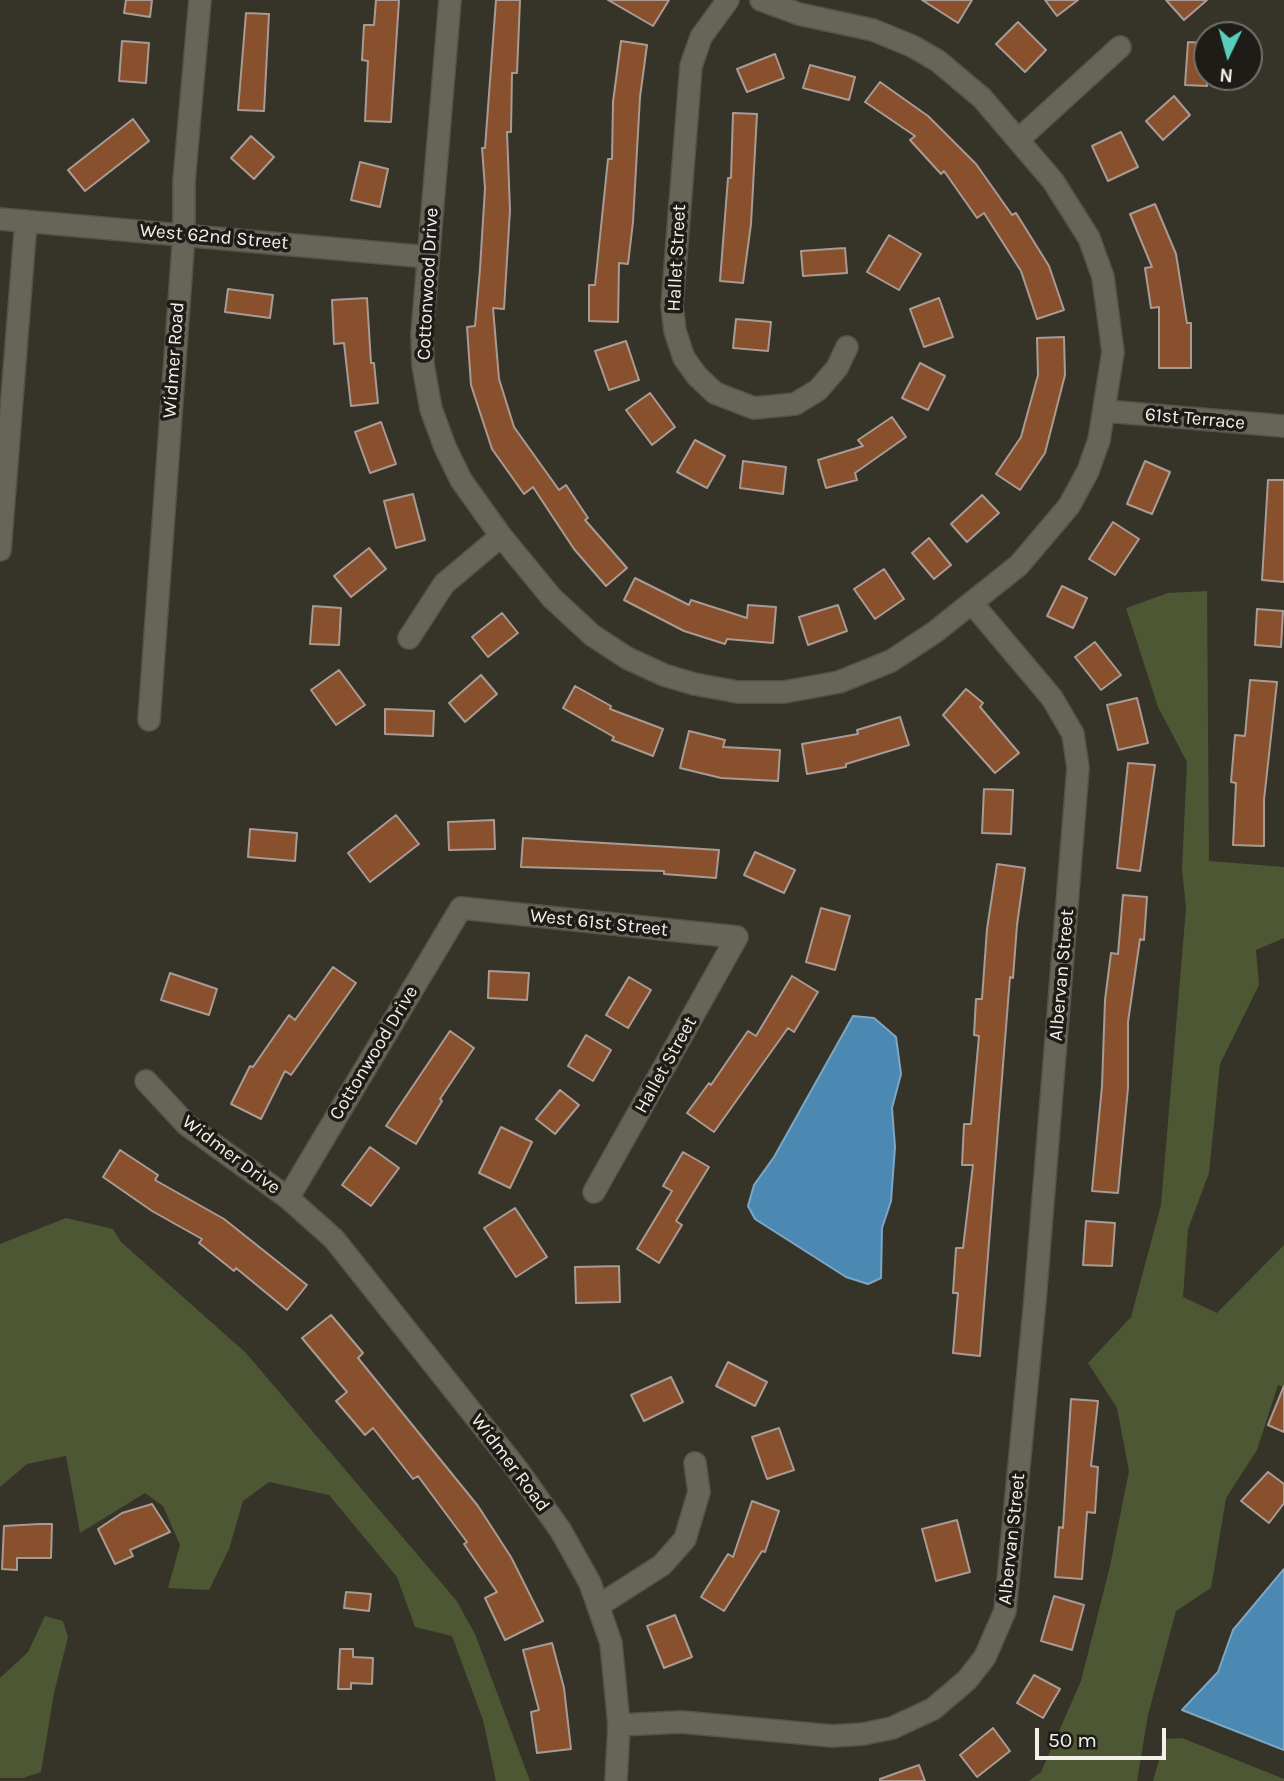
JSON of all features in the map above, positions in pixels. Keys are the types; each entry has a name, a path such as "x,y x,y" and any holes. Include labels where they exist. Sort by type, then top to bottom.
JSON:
{"street":[{"name":"Widmer Road","path":"149,720 184,234 184,181 200,0"},
{"name":"Cottonwood Drive","path":"450,0 422,334 423,365 431,409 461,480 501,536 552,598 592,635 664,675 738,692 784,692 838,682 891,661 972,603"},
{"name":"Hallet Street","path":"728,0 701,37 691,66 672,306 674,331 684,358 697,376 715,393 754,408 795,404 818,390 836,368 847,347"},
{"path":"761,0 799,14 873,30 912,46 966,83 1068,201 1088,238 1103,277 1113,352 1105,411 1091,460 1069,506 1019,565 972,603"},
{"path":"1018,140 1120,47"},
{"name":"West 62nd Street","path":"0,219 428,257"},
{"path":"0,550 26,221"},
{"name":"61st Terrace","path":"1105,411 1284,426"},
{"path":"409,638 444,584 501,536"},
{"name":"Albervan Street","path":"619,1725 682,1722 832,1736 892,1728 919,1717 946,1700 985,1657 1000,1627 1010,1581 1078,768 1073,734 1052,698 972,603"},
{"name":"Cottonwood Drive","path":"288,1198 461,908"},
{"name":"West 61st Street","path":"461,908 737,937"},
{"name":"Hallet Street","path":"594,1192 737,937"},
{"name":"Widmer Drive","path":"146,1081 187,1125 288,1198"},
{"name":"Widmer Road","path":"288,1198 342,1249 517,1469 561,1531 590,1583 611,1643 619,1725 616,1781"},
{"path":"598,1606 662,1565 685,1539 698,1492 695,1463"}],"green space":[{"path":"1207,591 1209,861 1284,867 1284,938 1256,950 1259,985 1220,1064 1209,1173 1188,1229 1183,1297 1217,1313 1284,1245 1284,1387 1278,1385 1257,1450 1226,1498 1211,1588 1176,1611 1148,1715 1137,1781 1029,1781 1041,1772 1081,1681 1110,1566 1129,1471 1117,1408 1088,1363 1131,1317 1161,1205 1186,908 1182,869 1187,762 1158,707 1126,608 1168,593"},
{"path":"66,1218 113,1229 121,1242 246,1353 456,1600 475,1634 530,1781 496,1781 483,1720 452,1636 415,1627 397,1577 329,1495 269,1482 243,1501 229,1549 209,1590 168,1588 180,1545 163,1506 145,1493 80,1533 66,1456 27,1464 0,1487 0,1244"},
{"path":"45,1616 63,1621 68,1637 54,1693 41,1772 23,1778 0,1778 0,1678 28,1652"},
{"path":"1182,1738 1284,1781 1153,1781 1165,1739"}],"water":[{"path":"853,1016 874,1018 896,1037 901,1074 892,1108 895,1147 891,1201 882,1228 881,1278 868,1284 846,1277 755,1219 748,1206 754,1185 774,1157"},
{"path":"1284,1569 1284,1750 1182,1710 1218,1672 1233,1630"}],"building":[{"path":"126,0 152,0 150,17 124,13"},
{"path":"376,0 399,0 391,122 365,121 368,61 362,60 364,25 374,25"},
{"path":"496,0 520,0 517,73 512,73 511,132 507,132 510,210 504,309 493,308 499,379 514,427 559,490 566,485 588,518 585,520 627,568 606,586 574,549 533,487 524,494 492,449 471,385 467,327 475,326 485,188 482,148 485,148"},
{"path":"608,0 669,0 653,26"},
{"path":"922,0 972,0 958,23"},
{"path":"1045,0 1078,0 1057,16"},
{"path":"1166,0 1207,0 1184,20"},
{"path":"246,13 269,14 264,111 238,110"},
{"path":"1018,22 1046,50 1025,72 996,44"},
{"path":"122,41 149,43 146,83 119,81"},
{"path":"621,41 647,45 640,97 633,222 628,264 619,263 618,322 589,321 589,285 595,285 608,159 612,159 613,102"},
{"path":"1188,42 1193,42 1193,85 1185,85"},
{"path":"775,54 784,78 747,92 737,69"},
{"path":"810,65 855,77 849,100 803,88"},
{"path":"880,82 928,116 976,164 1012,215 1016,213 1049,266 1064,310 1037,319 1021,271 984,213 977,218 944,171 941,174 910,140 915,136 865,102"},
{"path":"1174,96 1190,115 1163,140 1146,121"},
{"path":"733,113 757,114 751,224 743,283 720,281 728,178 731,178"},
{"path":"133,119 149,141 85,191 68,170"},
{"path":"1121,132 1138,167 1108,181 1092,146"},
{"path":"251,136 274,157 254,179 231,158"},
{"path":"360,162 388,169 380,207 351,200"},
{"path":"1155,204 1176,254 1187,323 1191,323 1191,368 1159,368 1159,307 1151,308 1145,268 1152,267 1130,214"},
{"path":"889,235 921,254 899,290 867,272"},
{"path":"845,248 847,273 803,276 801,251"},
{"path":"228,289 273,295 270,318 225,312"},
{"path":"367,298 371,363 374,363 378,403 351,406 344,343 334,344 332,300"},
{"path":"939,298 953,337 924,347 910,309"},
{"path":"736,319 771,322 768,351 733,348"},
{"path":"1064,337 1065,375 1045,453 1020,490 996,474 1021,437 1038,375 1037,338"},
{"path":"626,341 639,380 609,390 595,351"},
{"path":"920,363 945,376 928,410 902,398"},
{"path":"650,393 675,427 652,445 626,410"},
{"path":"892,417 906,437 855,473 857,480 826,488 818,460 863,446 858,440"},
{"path":"381,422 396,464 370,473 355,432"},
{"path":"695,440 725,456 707,488 677,472"},
{"path":"743,461 786,467 783,494 740,488"},
{"path":"1145,461 1170,472 1152,514 1127,504"},
{"path":"1268,480 1284,480 1284,582 1262,580"},
{"path":"413,494 425,540 396,548 384,501"},
{"path":"982,495 999,513 967,542 951,524"},
{"path":"1113,522 1139,539 1115,575 1089,559"},
{"path":"929,538 951,565 934,579 912,553"},
{"path":"369,548 386,569 351,597 334,576"},
{"path":"884,569 904,599 875,619 854,589"},
{"path":"635,578 689,605 691,600 747,618 748,605 776,607 773,643 727,639 725,644 684,631 624,600"},
{"path":"1062,586 1087,598 1073,628 1047,616"},
{"path":"838,605 847,631 808,645 799,617"},
{"path":"313,606 341,608 339,645 310,644"},
{"path":"1257,609 1283,611 1281,647 1255,645"},
{"path":"502,613 518,633 488,657 472,637"},
{"path":"1095,642 1121,675 1101,690 1075,657"},
{"path":"339,670 365,705 336,725 311,690"},
{"path":"481,675 497,694 465,722 449,703"},
{"path":"1250,680 1277,682 1264,800 1264,846 1233,845 1236,783 1231,782 1235,735 1245,736"},
{"path":"575,686 611,706 610,709 663,729 653,756 612,740 614,737 563,708"},
{"path":"966,689 983,703 980,707 1019,753 995,773 943,715"},
{"path":"1137,698 1148,743 1118,750 1107,705"},
{"path":"385,709 434,711 433,736 385,734"},
{"path":"900,717 909,745 846,764 846,767 807,774 802,744 858,734 857,730"},
{"path":"689,731 725,740 723,747 780,750 778,781 721,778 680,768"},
{"path":"1128,763 1155,765 1140,871 1117,868"},
{"path":"984,789 1013,790 1011,834 982,833"},
{"path":"396,815 419,844 370,882 348,853"},
{"path":"494,820 495,849 449,850 448,822"},
{"path":"250,829 297,833 295,861 248,857"},
{"path":"523,838 719,850 716,878 664,874 664,871 521,867"},
{"path":"755,852 795,870 784,893 744,875"},
{"path":"997,864 1025,868 1013,978 1010,977 980,1356 953,1353 958,1293 953,1293 956,1248 963,1248 973,1165 962,1165 964,1124 971,1124 979,1036 974,1035 976,999 982,999 987,929"},
{"path":"1123,895 1147,897 1144,940 1140,939 1128,1022 1128,1088 1118,1193 1092,1191 1102,1086 1105,1000 1111,953 1118,954"},
{"path":"821,908 850,916 835,970 806,962"},
{"path":"333,967 356,983 291,1075 285,1071 261,1119 231,1104 250,1066 253,1067 289,1015 295,1020"},
{"path":"489,971 529,973 527,1000 488,998"},
{"path":"170,973 217,989 209,1015 161,1000"},
{"path":"792,976 818,992 794,1032 788,1028 714,1132 687,1113 709,1083 711,1085 748,1031 756,1036"},
{"path":"629,977 651,990 628,1028 606,1015"},
{"path":"450,1031 474,1048 440,1099 442,1101 416,1144 386,1126"},
{"path":"586,1035 611,1050 593,1081 568,1066"},
{"path":"560,1090 579,1105 555,1134 536,1119"},
{"path":"501,1127 532,1142 510,1188 479,1173"},
{"path":"370,1147 399,1168 371,1206 342,1185"},
{"path":"120,1150 158,1175 155,1180 224,1219 307,1285 287,1310 236,1268 234,1271 199,1243 202,1239 152,1211 103,1177"},
{"path":"683,1152 709,1167 676,1221 682,1225 659,1263 637,1249 672,1191 663,1186"},
{"path":"515,1208 547,1257 516,1277 484,1228"},
{"path":"1086,1221 1115,1223 1112,1266 1083,1265"},
{"path":"619,1266 620,1302 576,1303 575,1267"},
{"path":"331,1315 363,1353 358,1358 478,1506 511,1557 543,1621 505,1640 485,1598 497,1592 464,1544 467,1542 418,1476 413,1479 373,1428 365,1435 336,1401 347,1392 302,1338"},
{"path":"728,1362 767,1382 755,1406 716,1386"},
{"path":"671,1377 683,1402 644,1421 631,1395"},
{"path":"1284,1386 1284,1432 1268,1425"},
{"path":"1071,1399 1098,1401 1091,1466 1098,1467 1095,1513 1087,1512 1082,1579 1055,1577 1059,1527 1063,1528"},
{"path":"779,1428 794,1470 767,1479 752,1437"},
{"path":"1268,1472 1284,1484 1284,1503 1269,1523 1241,1501"},
{"path":"752,1501 779,1511 765,1552 762,1551 724,1611 701,1597 728,1554 733,1557"},
{"path":"152,1504 170,1532 130,1550 133,1556 115,1564 98,1529 122,1513"},
{"path":"957,1520 970,1572 936,1581 922,1529"},
{"path":"52,1524 51,1558 17,1558 17,1570 2,1569 4,1526"},
{"path":"346,1592 371,1594 369,1611 344,1608"},
{"path":"1054,1596 1084,1605 1072,1650 1041,1641"},
{"path":"675,1615 692,1657 664,1668 647,1626"},
{"path":"552,1643 564,1688 571,1749 537,1753 531,1712 539,1710 523,1650"},
{"path":"340,1649 353,1649 353,1657 373,1658 372,1684 351,1683 351,1689 338,1689"},
{"path":"1034,1675 1060,1689 1043,1718 1017,1703"},
{"path":"993,1728 1010,1751 977,1777 960,1755"},
{"path":"919,1765 925,1781 880,1781 880,1779"}]}
